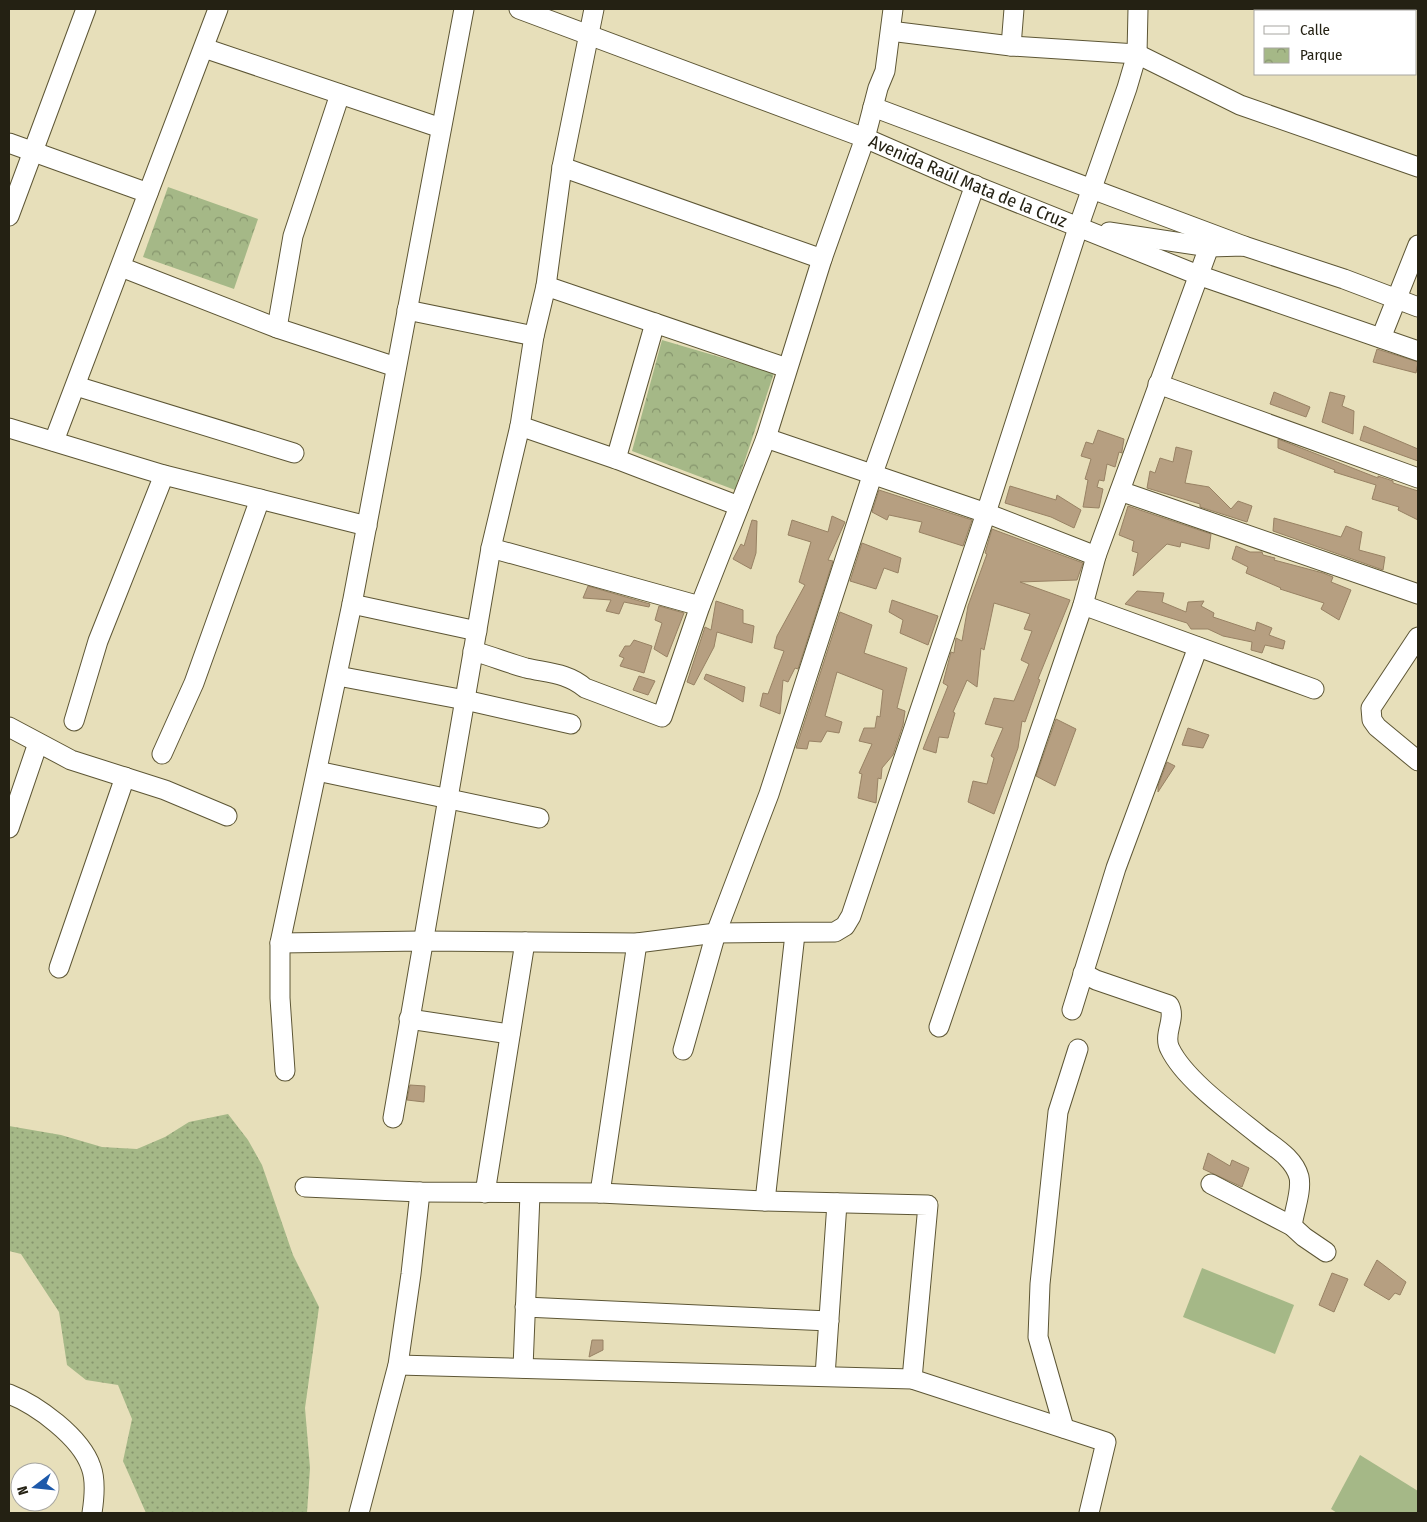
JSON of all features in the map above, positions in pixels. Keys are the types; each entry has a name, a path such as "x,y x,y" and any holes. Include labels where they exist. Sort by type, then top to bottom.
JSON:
{"street":[{"path":"9,216 86,9"},
{"path":"54,441 218,9"},
{"path":"284,1071 280,998 280,943 338,676 464,9"},
{"name":"Avenida Raúl Mata de la Cruz","path":"519,9 865,138 975,186 1198,275 1418,351"},
{"path":"393,1118 491,548 520,426 534,336 546,286 562,167 594,9"},
{"path":"473,651 526,668 565,676 576,680 585,688 662,717 700,606 766,438 822,259 865,138 884,71 892,9"},
{"path":"884,71 894,54 901,9"},
{"path":"1011,46 1014,9"},
{"path":"280,943 422,941 637,943 716,933 795,934 835,932 845,926 851,916 986,513 1078,228 1127,88 1137,54 1138,9"},
{"path":"898,32 1011,46 1137,54 1240,106 1418,167"},
{"path":"204,48 441,128"},
{"path":"277,328 293,236 340,94"},
{"path":"873,107 1244,246 1344,279 1418,307"},
{"path":"9,143 148,193"},
{"path":"562,167 822,259"},
{"path":"683,1050 716,933 769,794 872,476 975,186"},
{"path":"1078,228 1209,247 1244,246"},
{"path":"1381,338 1418,245"},
{"path":"939,1027 1082,605 1096,556 1209,247"},
{"path":"121,267 277,328 396,368"},
{"path":"546,286 787,368"},
{"path":"407,310 534,336"},
{"path":"616,459 655,323"},
{"path":"1158,384 1418,478"},
{"path":"76,386 294,453"},
{"path":"520,426 616,459 739,506"},
{"path":"9,428 164,475 367,526"},
{"path":"766,438 872,476 986,513 1096,556"},
{"path":"74,721 98,641 164,475"},
{"path":"1120,491 1418,594"},
{"path":"162,754 194,683 260,499"},
{"path":"491,548 700,606"},
{"path":"352,604 477,632"},
{"path":"1082,605 1314,689"},
{"path":"1418,637 1371,708 1372,720 1377,727 1418,761"},
{"path":"1072,1010 1116,868 1198,647"},
{"path":"338,676 465,700 571,724"},
{"path":"9,727 71,760 165,790 227,816"},
{"path":"9,828 38,743"},
{"path":"317,772 539,818"},
{"path":"59,968 125,777"},
{"path":"765,1201 795,934"},
{"path":"485,1193 525,942"},
{"path":"600,1193 637,943"},
{"path":"1083,973 1096,980 1169,1005 1172,1013 1167,1041 1169,1049 1184,1069 1203,1091 1229,1110 1294,1165 1299,1178 1299,1188 1292,1226"},
{"path":"409,1019 510,1034"},
{"path":"1064,1428 1038,1337 1040,1284 1058,1112 1078,1049"},
{"path":"1211,1184 1292,1226 1326,1252"},
{"path":"305,1187 420,1192 600,1193 765,1201 928,1205 912,1379"},
{"path":"359,1513 398,1365 420,1192"},
{"path":"523,1368 530,1194"},
{"path":"825,1376 837,1202"},
{"path":"525,1307 829,1321"},
{"path":"398,1365 912,1379 1106,1442 1089,1513"},
{"path":"9,1394 48,1418 81,1446 92,1468 92,1513"}],"green space":[{"path":"168,187 258,219 234,289 143,257"},
{"path":"662,340 774,373 735,490 632,451"},
{"path":"228,1114 248,1140 262,1165 293,1255 319,1307 305,1408 310,1468 307,1513 146,1513 123,1461 132,1419 118,1385 86,1380 67,1365 59,1312 21,1254 9,1251 9,1126 61,1135 102,1147 137,1149 165,1137 189,1122"},
{"path":"1202,1268 1294,1305 1275,1354 1183,1317"},
{"path":"1360,1455 1418,1491 1418,1513 1337,1513 1331,1509"}],"building":[{"path":"1377,349 1418,362 1416,373 1373,362"},
{"path":"1274,392 1310,407 1306,417 1270,404"},
{"path":"1330,392 1345,396 1342,406 1354,411 1353,434 1322,422"},
{"path":"1364,426 1418,449 1418,461 1360,440"},
{"path":"1098,430 1124,439 1122,453 1119,452 1115,467 1107,464 1104,481 1099,480 1097,487 1103,489 1099,508 1083,507 1088,480 1085,479 1091,459 1081,456 1086,442 1093,444"},
{"path":"1278,439 1378,478 1378,476 1418,491 1418,520 1398,510 1399,507 1372,499 1376,485 1334,472 1335,470 1278,448"},
{"path":"1176,447 1192,451 1185,483 1209,487 1231,509 1238,501 1252,506 1247,522 1200,507 1200,504 1147,488 1150,471 1155,473 1160,458 1173,462"},
{"path":"1010,486 1056,500 1057,495 1081,510 1074,528 1051,517 1005,503"},
{"path":"879,490 972,520 963,546 919,532 922,522 889,515 887,520 872,512"},
{"path":"1128,506 1211,534 1209,549 1181,542 1180,547 1167,544 1133,576 1138,553 1132,551 1134,541 1119,535"},
{"path":"832,516 845,522 828,560 833,561 798,669 795,668 788,682 783,680 780,714 760,706 763,693 768,694 784,651 774,648 777,636 805,585 799,582 811,542 788,535 792,520 828,532"},
{"path":"1274,518 1341,537 1346,526 1362,532 1359,550 1385,557 1383,570 1273,531"},
{"path":"752,520 757,521 756,553 751,569 733,559 741,544 744,546"},
{"path":"992,529 1083,563 1077,580 1020,582 1070,600 1038,679 1040,680 1025,722 1022,721 1018,748 994,814 968,802 973,781 987,784 994,758 991,756 1003,728 985,724 994,698 1014,701 1029,664 1021,660 1032,631 1024,629 1030,614 994,603 984,650 981,648 977,687 967,680 953,712 955,713 948,738 939,737 936,753 923,749 948,686 943,683 951,652 954,653 956,638 962,641 968,606 987,554 985,553"},
{"path":"862,543 901,558 898,573 884,568 876,589 850,581"},
{"path":"1236,546 1250,552 1262,552 1263,555 1275,558 1274,560 1333,577 1331,582 1351,590 1339,620 1321,609 1324,603 1280,589 1246,573 1248,567 1232,559"},
{"path":"588,586 650,604 649,607 624,602 619,614 606,611 611,600 583,598"},
{"path":"1137,591 1164,593 1162,602 1186,612 1188,602 1204,601 1201,606 1214,613 1213,617 1255,631 1257,622 1272,628 1269,635 1285,641 1283,649 1265,645 1262,653 1251,650 1252,642 1223,636 1208,629 1191,629 1187,623 1125,604"},
{"path":"892,600 938,616 928,645 900,633 903,620 889,612"},
{"path":"716,601 743,610 743,623 754,626 752,643 717,632 714,647 694,685 687,682 705,627 711,630"},
{"path":"659,606 684,613 667,657 654,649 662,623 655,620"},
{"path":"840,612 872,625 864,653 907,668 897,708 905,711 903,725 893,755 882,768 881,779 878,778 876,803 858,798 862,774 859,773 872,744 859,741 864,728 875,728 877,716 880,717 883,690 837,672 825,716 842,722 839,733 827,731 821,742 809,741 807,749 796,748"},
{"path":"634,640 652,646 644,673 620,666 624,658 619,656 625,646 630,646"},
{"path":"706,674 745,687 743,702 704,679"},
{"path":"639,676 655,681 648,695 633,690"},
{"path":"1056,719 1076,729 1055,786 1036,776"},
{"path":"1188,728 1209,735 1203,748 1182,745"},
{"path":"1167,762 1175,766 1158,792 1158,786"},
{"path":"410,1085 425,1086 424,1102 407,1100"},
{"path":"1208,1153 1230,1166 1232,1160 1249,1168 1242,1187 1203,1169"},
{"path":"1377,1260 1406,1282 1400,1295 1395,1293 1389,1300 1364,1285"},
{"path":"1332,1273 1348,1279 1334,1312 1319,1305"},
{"path":"592,1340 603,1340 603,1350 589,1357"}]}
